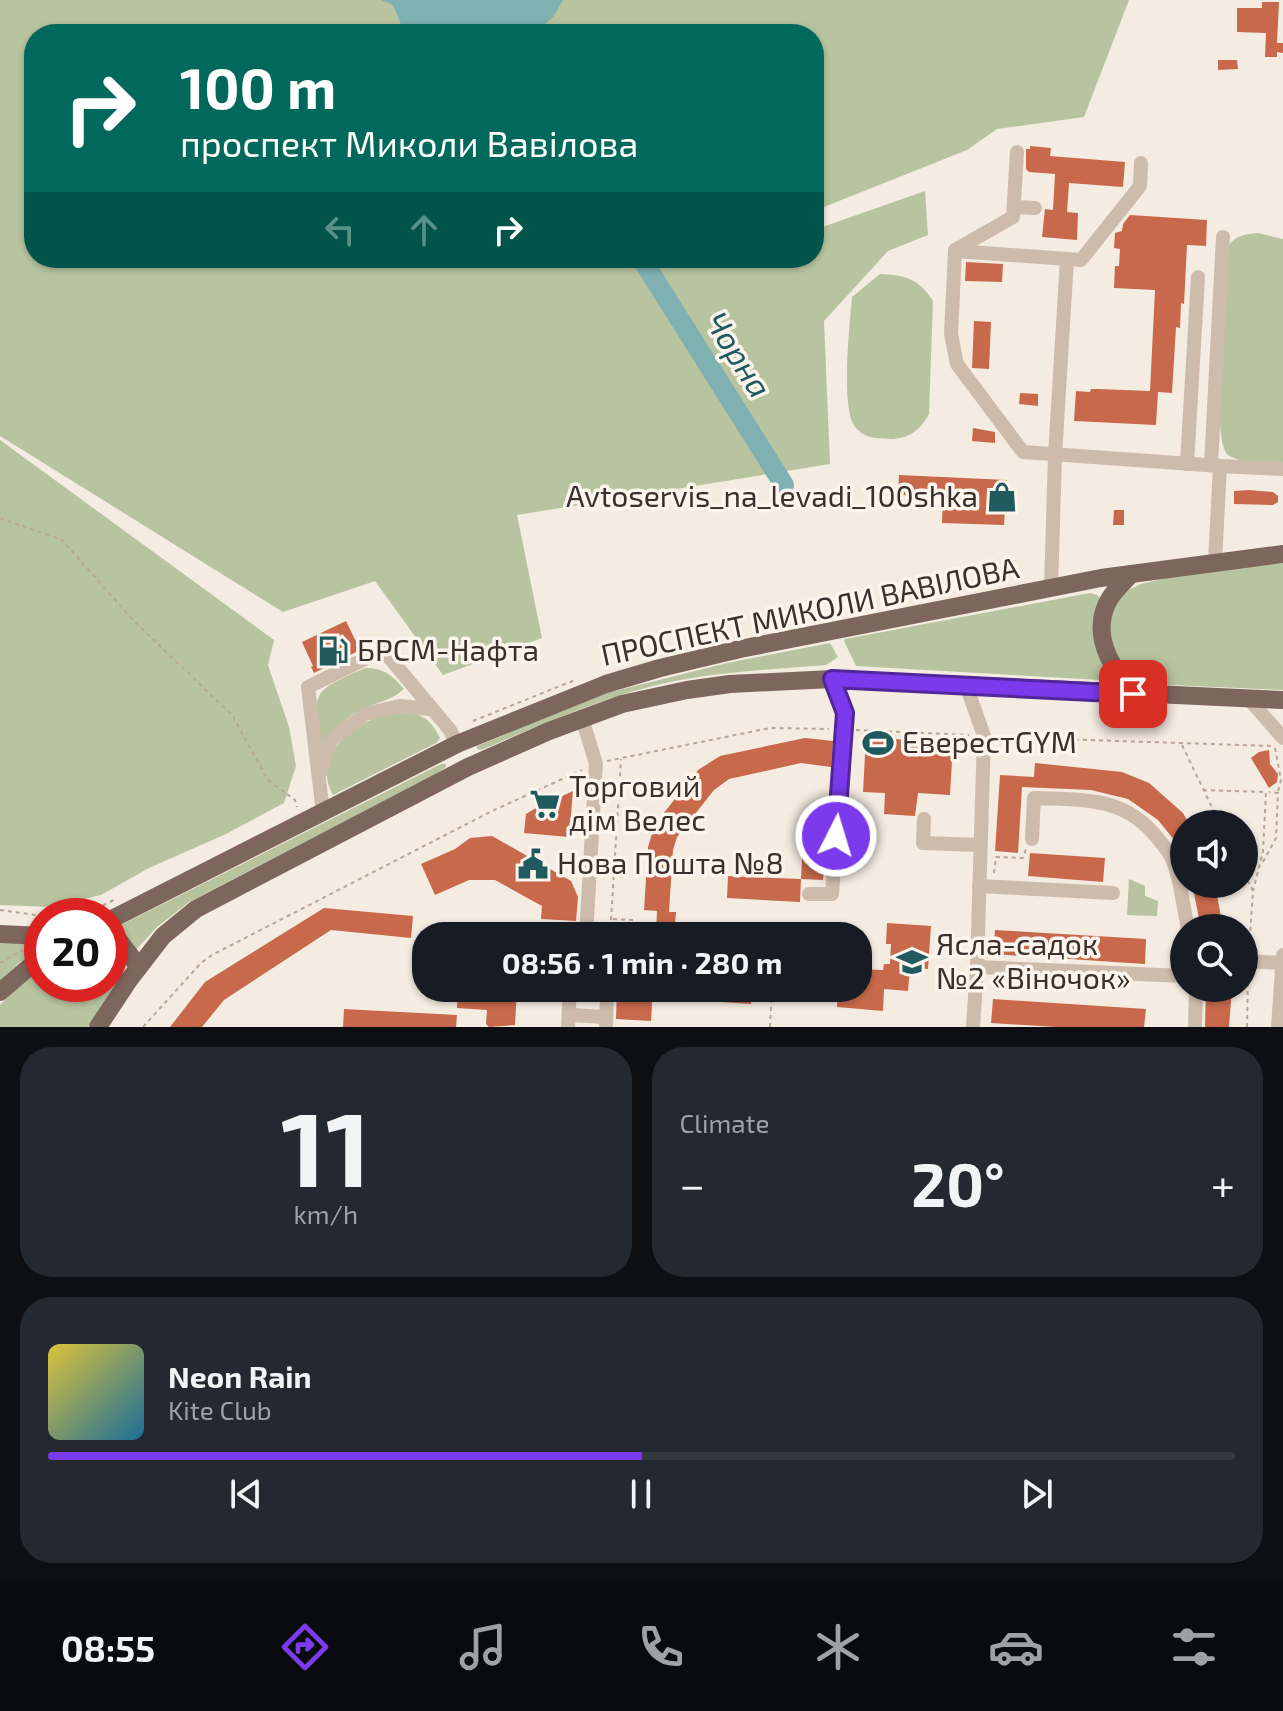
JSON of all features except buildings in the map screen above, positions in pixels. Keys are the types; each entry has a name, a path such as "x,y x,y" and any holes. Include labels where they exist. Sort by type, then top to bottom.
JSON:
{"main road":[{"name":"ПРОСПЕКТ МИКОЛИ ВАВІЛОВА","path":"128,911 457,744 590,690 660,668 740,649 1051,588 1283,554"},
{"path":"1131,574 1109,599 1102,636 1114,670 1133,694"},
{"name":"ПРОСПЕКТ МИКОЛИ ВАВІЛОВА","path":"98,1027 163,936 196,909 468,767 622,704 730,684 832,679 1283,700"},
{"path":"457,744 468,767"},
{"path":"0,934 24,942"},
{"path":"128,952 139,967"},
{"path":"0,992 24,963"}],"street":[{"path":"955,251 1013,217 1017,152"},
{"path":"955,251 1081,260 1140,186 1141,163"},
{"path":"1014,207 1035,208"},
{"path":"1215,562 1223,237"},
{"path":"955,251 951,334 957,364 1023,452 1283,469"},
{"path":"1051,588 1055,456 1067,259"},
{"path":"1187,464 1198,277"},
{"path":"323,813 308,687 383,650 450,730 457,744"},
{"path":"809,894 832,894 845,729 844,706 832,679"},
{"path":"966,685 984,736 980,845 986,886 973,1027"},
{"path":"1248,698 1279,742"},
{"path":"319,776 331,740 365,714 400,706 430,709"},
{"path":"582,718 596,764 587,922"},
{"path":"1032,839 1034,798 1116,805 1154,833 1173,861 1185,914"},
{"path":"924,819 923,843 980,845"},
{"path":"986,886 1113,893"},
{"path":"1278,1027 1283,955"},
{"path":"1258,962 1283,963"},
{"path":"977,967 1170,975"},
{"path":"569,1021 606,1022 607,1002"},
{"path":"1195,1027 1196,1002"}],"path":[{"path":"0,518 62,540 153,641 232,715 268,780 295,800"},
{"path":"143,1027 201,963 212,955 492,811 596,764 770,728 1181,744 1279,742"},
{"path":"1279,742 1282,746"},
{"path":"1260,866 1276,838 1278,793 1281,789 1279,742"},
{"path":"1181,744 1213,810"},
{"path":"611,922 621,758"},
{"path":"1203,790 1278,793"},
{"path":"1258,873 1266,792"},
{"path":"986,886 995,858 1023,858 1026,839 1032,839"},
{"path":"0,910 24,913"},
{"path":"611,918 634,922"},
{"path":"0,963 24,952"},
{"path":"770,1027 771,1002"}],"green space":[{"path":"0,0 1129,0 1084,117 997,129 967,150 824,207 824,24 24,24 24,268 824,268 824,226 925,191 928,235 888,251 824,321 830,464 517,515 542,638 443,675 375,581 283,612 0,436"},
{"path":"1258,233 1283,239 1283,463 1247,462 1228,455 1220,420 1219,390 1229,245 1238,237"},
{"path":"880,274 911,280 933,301 929,414 922,425 897,439 872,437 860,432 851,418 848,404 847,366 852,297"},
{"path":"0,440 274,640 268,665 289,727 296,766 284,803 226,834 149,868 101,895 88,898 24,898 24,906 0,905"},
{"path":"1283,563 1283,690 1148,684 1124,669 1108,640 1109,620 1116,602 1128,590 1141,584 1184,574"},
{"path":"1090,593 1102,600 1109,670 1101,680 856,666 844,641 845,639"},
{"path":"830,643 838,657 826,665 715,675 649,687 585,707 477,749 477,746 607,693 727,663"},
{"path":"365,668 387,673 404,689 352,715 321,745 317,712 320,694 326,687"},
{"path":"389,713 420,716 431,723 440,738 436,743 333,795 327,780 331,754 362,724"},
{"path":"446,764 436,774 189,902 156,928 135,951 128,944 128,921"},
{"path":"1129,879 1145,886 1145,896 1158,901 1157,916 1127,915"},
{"path":"0,940 24,941 24,960 0,981"},
{"path":"24,980 24,1002 104,1002 88,1027 0,1027 0,1005"}],"water":[{"path":"381,0 563,0 545,24 401,24 393,5"}],"waterway":[{"name":"Чорна","path":"647,268 784,485"}],"place":[{"name":"Avtoservis_na_levadi_100shka","path":"1002,497"},
{"name":"БРСМ-Нафта","path":"333,651"},
{"name":"ЕверестGYM","path":"878,743"},
{"name":"Торговий дім Велес","path":"545,804"},
{"name":"Нова Пошта №8","path":"533,864"},
{"name":"Ясла-садок №2 «Віночок»","path":"912,962"}],"route":[{"path":"836,836 845,713 832,679 1133,694"}]}
